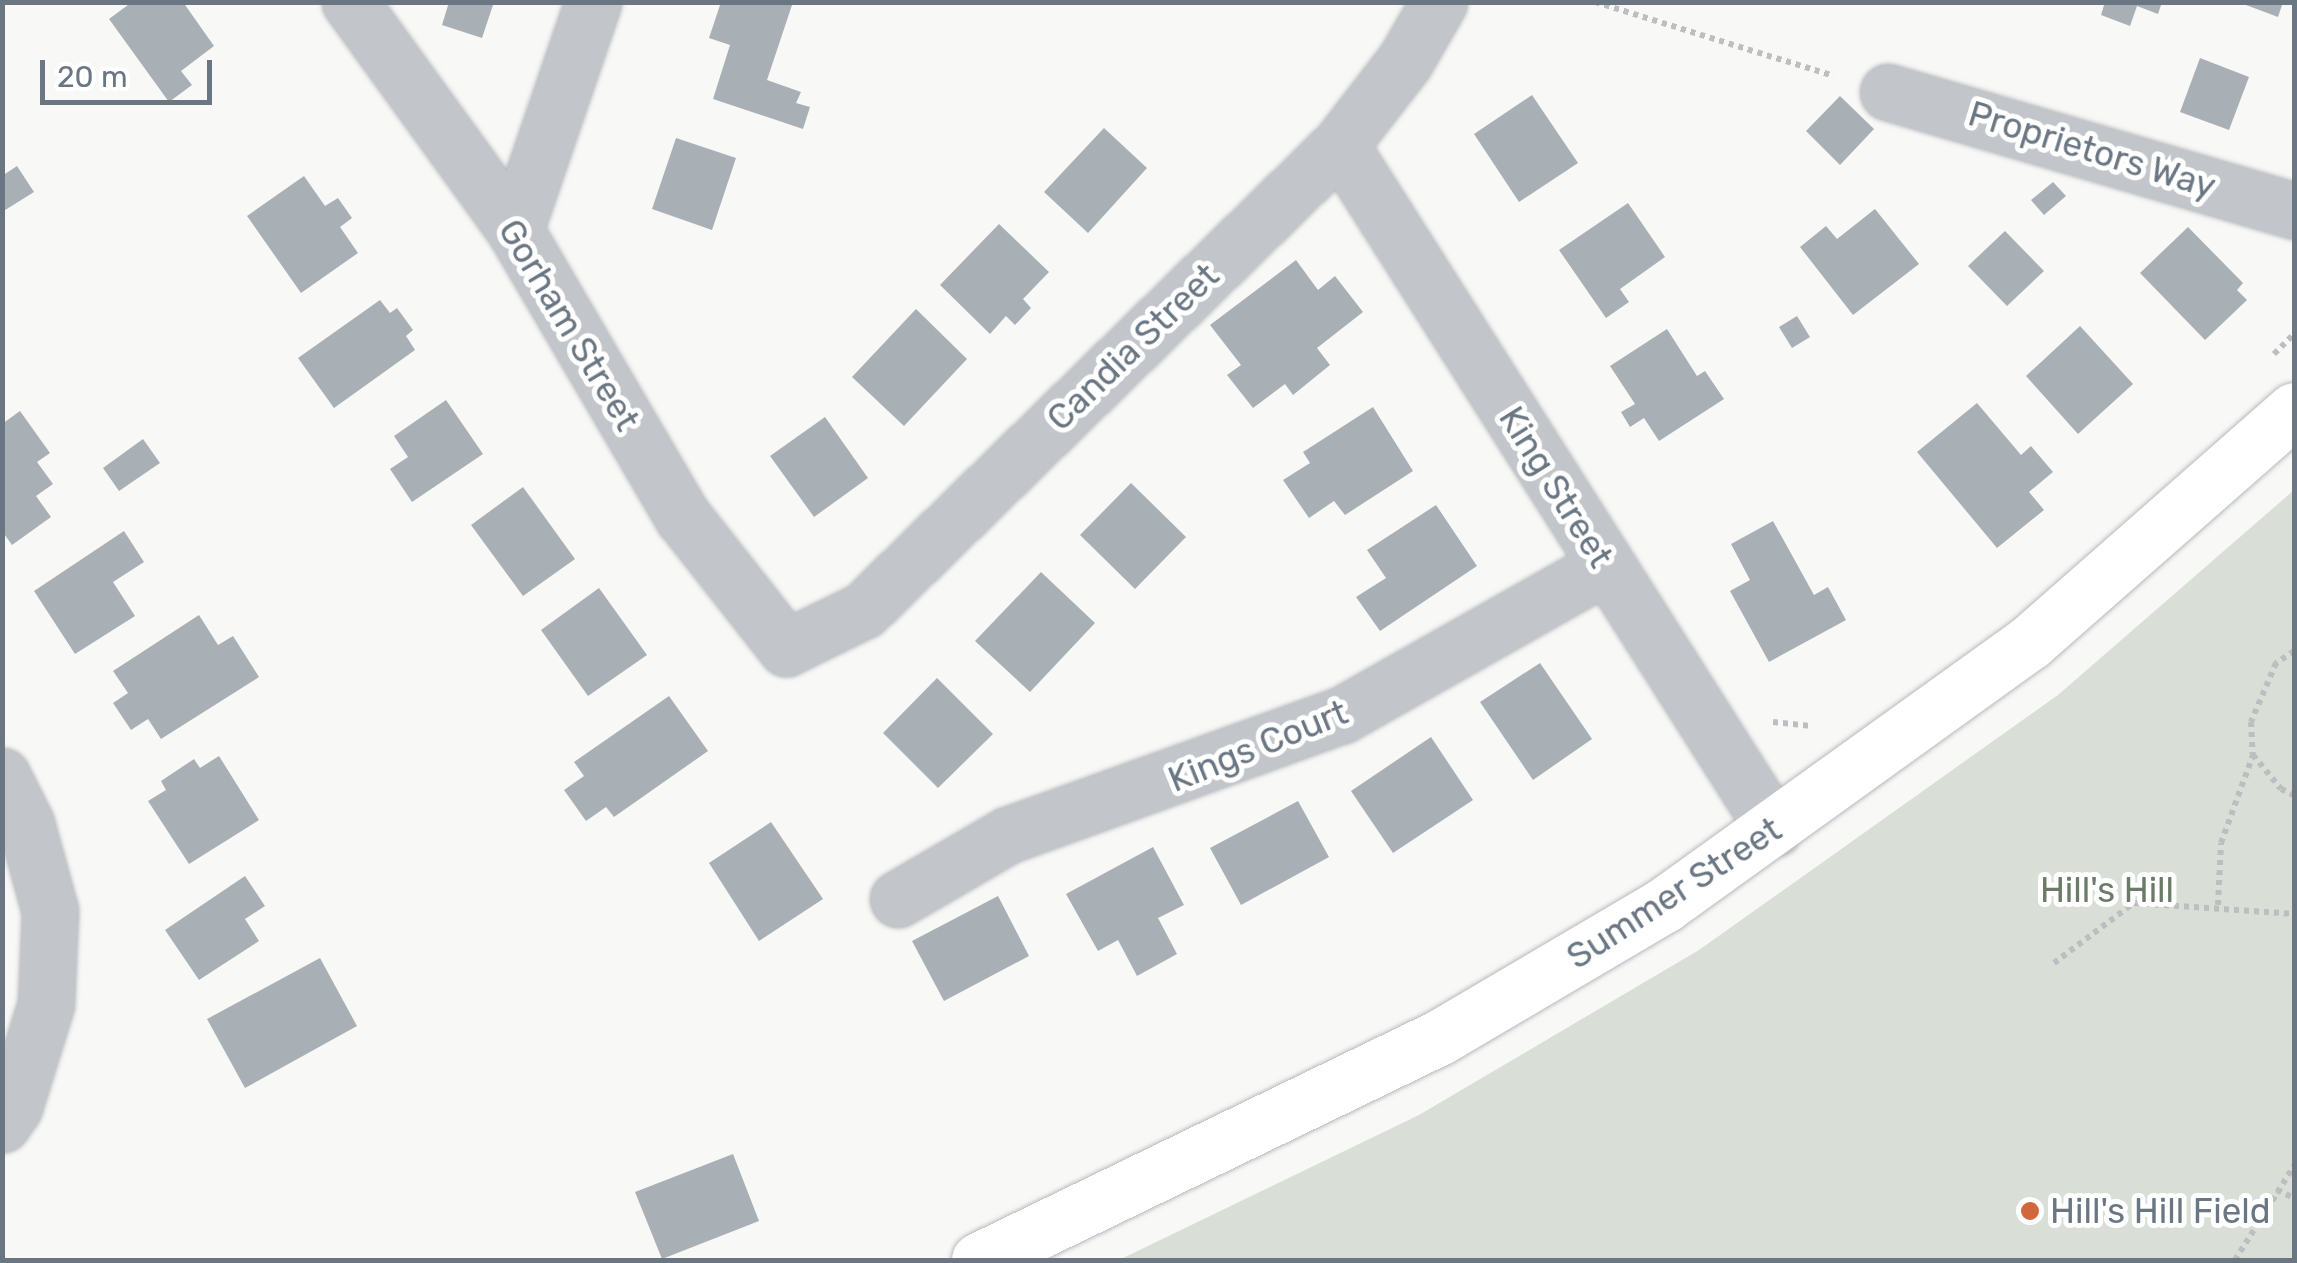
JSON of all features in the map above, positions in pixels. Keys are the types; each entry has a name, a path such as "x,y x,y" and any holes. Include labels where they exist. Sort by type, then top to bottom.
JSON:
{"main road":[{"name":"Summer Street","path":"979,1260 1440,1036 1664,905 2030,642 2294,410"}],"street":[{"name":"Gorham Street","path":"350,2 515,230 683,516 786,648"},
{"path":"515,230 593,2"},
{"name":"Candia Street","path":"786,648 864,610 1340,146 1405,61 1439,2"},
{"name":"Proprietors Way","path":"1888,92 2294,210"},
{"name":"King Street","path":"1340,146 1774,829"},
{"name":"Kings Court","path":"898,898 1008,835 1342,715 1606,566"},
{"path":"2,776 26,824 50,911 46,1004 14,1107 2,1124"}],"path":[{"path":"1595,2 1888,92"},
{"path":"2268,360 2294,334"},
{"path":"2218,905 2222,843 2252,755 2251,722 2276,664 2294,651"},
{"path":"1763,717 1816,725"},
{"path":"2252,755 2281,790 2294,795"},
{"path":"2054,963 2134,903 2218,905 2294,914"},
{"path":"2234,1260 2294,1166"},
{"path":"2277,1190 2294,1198"}],"green space":[{"name":"Hill's Hill","path":"2294,490 2294,1260 1119,1260 1419,1115 1699,950 2058,695"}],"building":[{"path":"132,2 183,2 214,46 181,71 192,85 169,102 109,19"},
{"path":"449,2 494,2 482,38 442,25"},
{"path":"721,2 793,2 767,80 801,92 796,103 810,107 803,129 713,99 730,45 709,38"},
{"path":"2105,2 2162,2 2158,14 2137,6 2130,26 2101,15"},
{"path":"2238,2 2283,2 2278,17"},
{"path":"2200,58 2249,77 2229,130 2180,112"},
{"path":"1532,95 1578,163 1519,202 1474,134"},
{"path":"1840,96 1874,129 1840,165 1806,131"},
{"path":"1104,128 1147,168 1088,233 1044,192"},
{"path":"676,138 736,158 712,230 652,209"},
{"path":"17,166 34,192 2,212 2,176"},
{"path":"304,176 325,206 338,198 352,218 340,227 358,253 301,293 247,216"},
{"path":"2053,182 2066,196 2044,215 2031,200"},
{"path":"1628,203 1665,257 1620,289 1629,302 1606,318 1559,250"},
{"path":"1875,209 1919,264 1853,315 1800,247 1826,226 1837,239"},
{"path":"999,224 1049,272 1023,299 1031,308 1015,325 1006,316 990,334 940,285"},
{"path":"2188,227 2243,283 2237,290 2247,300 2205,340 2140,273"},
{"path":"2005,231 2044,271 2007,306 1968,266"},
{"path":"1296,260 1318,290 1335,276 1363,312 1317,348 1330,365 1293,395 1285,384 1253,408 1227,375 1241,365 1210,325"},
{"path":"380,300 390,313 397,308 413,330 406,336 415,350 334,408 298,358"},
{"path":"916,309 967,359 904,426 852,377"},
{"path":"1797,316 1810,337 1792,348 1779,327"},
{"path":"2080,326 2133,384 2078,434 2026,376"},
{"path":"1667,329 1697,376 1705,371 1724,399 1659,441 1644,418 1630,427 1621,412 1635,404 1610,366"},
{"path":"446,400 483,454 412,502 390,469 408,457 394,436"},
{"path":"1977,403 2021,455 2031,446 2053,472 2029,492 2044,510 1997,548 1917,452"},
{"path":"1373,407 1413,471 1345,515 1334,501 1309,518 1283,480 1310,463 1303,452"},
{"path":"20,411 50,453 37,462 53,484 36,496 51,517 12,545 2,531 2,424"},
{"path":"825,417 868,478 814,517 770,456"},
{"path":"143,439 160,463 119,491 103,468"},
{"path":"1131,483 1186,537 1135,589 1080,535"},
{"path":"523,487 575,559 523,596 471,525"},
{"path":"1436,505 1477,566 1380,631 1356,597 1386,578 1367,550"},
{"path":"1773,521 1814,595 1828,587 1846,620 1769,662 1730,591 1750,580 1731,544"},
{"path":"124,531 144,562 113,582 135,616 75,654 34,591"},
{"path":"1041,572 1095,623 1030,692 975,641"},
{"path":"599,588 647,655 588,696 541,630"},
{"path":"199,615 218,645 233,636 259,677 161,739 148,719 131,730 113,703 128,693 113,671"},
{"path":"1540,663 1592,739 1533,780 1480,702"},
{"path":"937,678 993,734 938,788 883,733"},
{"path":"669,696 708,751 614,817 606,807 586,821 564,790 584,776 574,762"},
{"path":"1431,737 1473,800 1393,853 1351,791"},
{"path":"219,756 259,820 189,864 148,801 166,790 161,781 194,759 200,768"},
{"path":"1298,801 1329,857 1241,905 1210,848"},
{"path":"771,822 823,899 759,941 709,863"},
{"path":"1153,847 1184,905 1158,918 1177,954 1137,976 1118,940 1098,951 1066,894"},
{"path":"245,876 265,906 245,919 259,941 199,980 165,930"},
{"path":"998,896 1029,956 944,1001 912,941"},
{"path":"320,958 357,1026 245,1088 207,1019"},
{"path":"733,1154 759,1221 662,1259 635,1192"}],"place":[{"name":"Hill's Hill Field","path":"2030,1211"}]}
